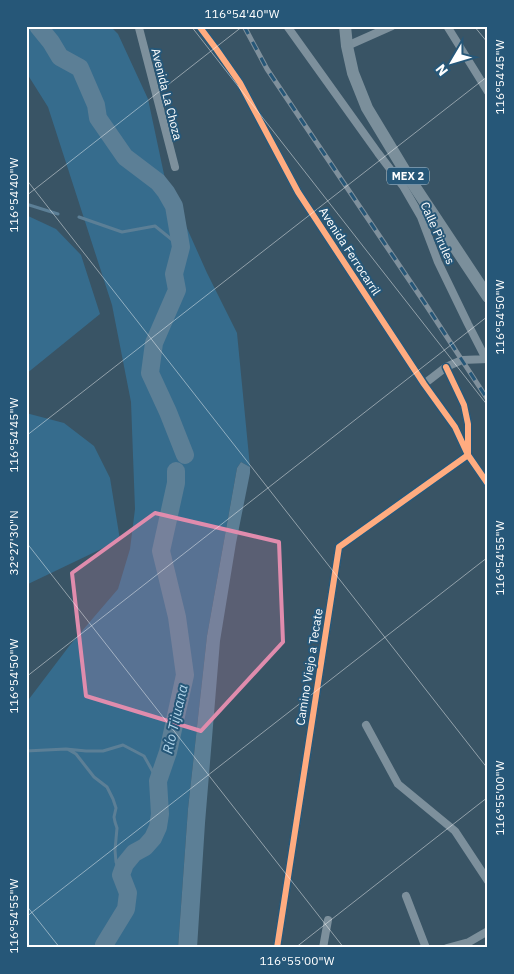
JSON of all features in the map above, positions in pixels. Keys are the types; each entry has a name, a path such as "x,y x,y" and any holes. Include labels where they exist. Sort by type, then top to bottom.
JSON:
{"main road":[{"name":"MEX 2","path":"345,26 353,73 367,108 407,183 488,297"}],"street":[{"name":"Avenida La Choza","path":"140,26 175,167"},
{"name":"Avenida Ferrocarril","path":"199,26 240,83 298,192 424,384 455,427 468,456 488,484"},
{"name":"Calle Pirules","path":"287,26 378,153 407,183 438,262 487,359"},
{"path":"347,46 392,26"},
{"path":"447,26 488,92"},
{"path":"424,384 446,367 462,360 487,359"},
{"path":"446,367 464,405 468,424 468,456"},
{"name":"Camino Viejo a Tecate","path":"277,948 339,547 386,512 468,456"},
{"path":"366,725 398,784 455,831 488,881"},
{"path":"406,896 426,948"},
{"path":"323,948 328,920"},
{"path":"447,948 470,945 488,931"}],"highlighted area":[{"path":"155,513 279,542 283,642 201,731 86,696 72,573"}],"shaded area":[{"path":"26,26 110,26 118,34 148,99 165,179 207,273 237,333 250,467 241,462 237,468 207,636 188,809 178,948 26,948 26,703 70,645 118,589 130,549 135,509 131,402 112,305 48,107 26,72"},
{"path":"26,215 56,229 81,255 100,314 26,374"},
{"path":"26,413 64,423 94,446 110,478 120,540 26,585"},
{"path":"241,462 250,467 250,473 220,641 197,948 178,948 188,809 207,636 237,468"}],"waterway":[{"name":"Río Tijuana","path":"38,26 60,57 80,68 96,105 98,118 125,157 158,182 174,206 181,247 174,274 177,290 154,343 150,373 185,455"},
{"path":"26,204 58,214"},
{"path":"79,217 122,232 155,226 181,247"},
{"name":"Río Tijuana","path":"104,948 126,909 128,893 121,875 125,864 134,853 145,847 153,838 158,827 160,814 158,781 168,752 185,675 177,617 161,551 176,483 176,471"},
{"path":"26,751 66,749 103,751 123,745 144,756 158,781"},
{"path":"69,750 76,754 94,777 107,787 113,799 116,808 114,817 117,828 116,862 121,875"}],"railway":[{"path":"244,26 267,69 488,400"}],"cycle path":[{"path":"199,26 240,83 298,192 424,384 455,427 468,455 488,484"},
{"path":"277,948 339,547 468,455 468,424 464,405 446,367"}]}
